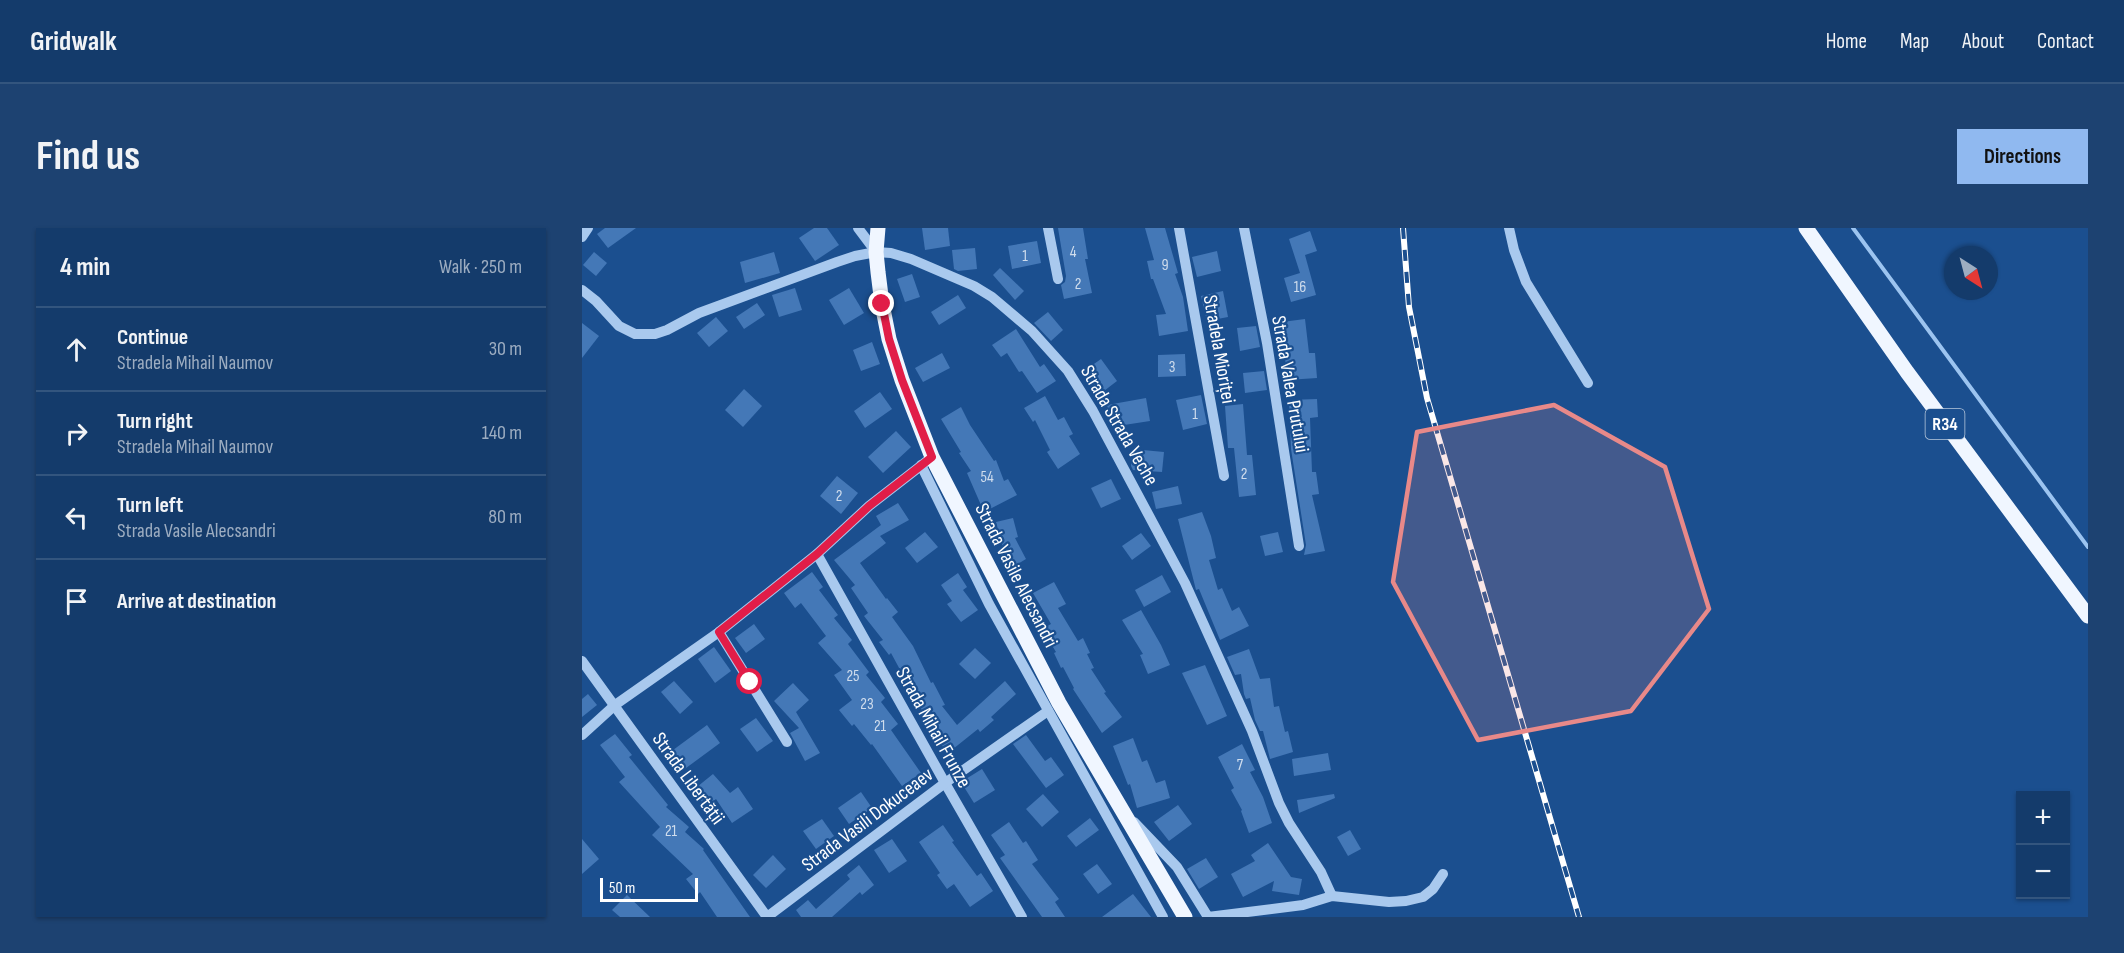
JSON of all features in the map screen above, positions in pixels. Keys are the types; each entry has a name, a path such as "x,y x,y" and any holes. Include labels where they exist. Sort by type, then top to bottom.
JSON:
{"main road":[{"name":"Strada Vasile Alecsandri","path":"878,228 876,252 889,339 927,461 1059,703 1185,917"},
{"name":"R34","path":"1806,228 1907,372 2088,616"}],"street":[{"path":"582,237 588,228"},
{"path":"858,228 876,252"},
{"path":"1048,228 1058,279"},
{"name":"Stradela Mioriței","path":"1179,228 1224,476"},
{"name":"Strada Valea Prutului","path":"1244,228 1267,343 1299,546"},
{"path":"1509,228 1514,250 1526,282 1588,383"},
{"name":"Strada Strada Veche","path":"582,290 596,301 619,326 635,334 645,335 668,330 699,313 837,262 876,252 891,253 911,259 974,286 992,297 1032,331 1068,371 1093,411 1185,583 1252,731 1289,824 1321,872 1332,896"},
{"path":"582,735 615,705 719,632 817,554 869,506 927,461 989,604 1163,917"},
{"name":"Strada Mihail Frunze","path":"817,554 1022,917"},
{"path":"719,632 787,742"},
{"name":"Strada Libertății","path":"582,661 767,917"},
{"name":"Strada Vasili Dokuceaev","path":"767,917 945,783 1048,711"},
{"path":"1122,809 1177,867 1208,917 1303,905 1332,896 1406,902 1423,897 1433,890 1443,874"}],"highlighted area":[{"path":"1554,405 1665,467 1709,609 1631,711 1478,740 1393,582 1417,432"}],"building":[{"path":"605,228 636,228 608,248 597,234"},
{"path":"814,228 827,228 839,245 815,261 799,238"},
{"path":"922,228 948,228 950,246 925,250"},
{"path":"1058,228 1083,228 1088,259 1085,259 1092,293 1064,299 1061,285 1065,282 1066,276"},
{"path":"1145,228 1165,228 1178,273 1175,274 1183,297 1188,331 1159,336 1156,315 1166,314 1153,279 1151,279 1147,261 1154,260"},
{"path":"1310,231 1317,251 1305,255 1316,295 1291,302 1284,278 1300,273 1289,239"},
{"path":"1037,241 1041,263 1012,269 1008,246"},
{"path":"975,248 977,269 958,271 954,269 952,250"},
{"path":"1217,251 1221,271 1197,277 1192,257"},
{"path":"594,252 607,263 596,276 583,265"},
{"path":"774,252 780,273 745,283 740,262"},
{"path":"1000,268 1024,291 1015,300 993,275"},
{"path":"912,274 920,297 905,302 897,279"},
{"path":"795,288 802,310 779,317 772,295"},
{"path":"849,288 864,313 844,325 829,300"},
{"path":"1223,291 1228,317 1207,321 1201,296"},
{"path":"958,295 966,308 939,325 931,312"},
{"path":"757,303 765,315 744,329 736,317"},
{"path":"1048,312 1063,330 1051,341 1034,323"},
{"path":"716,317 728,331 709,347 697,333"},
{"path":"1305,319 1309,353 1315,353 1317,378 1287,380 1282,322"},
{"path":"582,323 599,336 582,358"},
{"path":"1256,326 1260,347 1240,351 1237,328"},
{"path":"1016,329 1040,367 1044,364 1056,381 1037,393 1007,353 1001,357 992,345"},
{"path":"872,342 880,364 861,371 853,350"},
{"path":"942,353 950,368 923,382 915,368"},
{"path":"1185,354 1186,376 1158,377 1158,355"},
{"path":"1101,359 1117,381 1100,394 1084,371"},
{"path":"1264,371 1267,390 1245,393 1243,373"},
{"path":"744,389 762,406 743,427 725,410"},
{"path":"880,392 892,409 865,428 854,411"},
{"path":"1201,395 1207,424 1183,430 1176,400"},
{"path":"1045,396 1058,420 1064,417 1073,434 1069,436 1080,454 1058,469 1047,452 1050,450 1035,420 1033,422 1024,408"},
{"path":"1146,398 1150,421 1111,427 1107,405"},
{"path":"1317,399 1318,417 1310,418 1312,472 1316,472 1319,494 1312,495 1325,551 1304,555 1306,545 1291,449 1289,400"},
{"path":"1243,404 1247,455 1252,455 1256,495 1239,497 1234,448 1228,448 1225,406"},
{"path":"961,407 970,425 994,461 996,460 1004,481 1008,479 1017,495 984,512 967,473 971,471 941,419"},
{"path":"896,431 911,447 883,473 868,457"},
{"path":"1132,449 1164,452 1162,472 1133,470 1131,466"},
{"path":"837,476 858,493 841,514 820,496"},
{"path":"1111,479 1121,499 1101,508 1091,488"},
{"path":"1178,486 1182,504 1156,509 1152,492"},
{"path":"898,503 909,520 880,536 886,543 860,563 898,612 892,617 913,646 931,683 933,682 945,705 942,706 957,725 1005,681 1016,694 991,717 994,720 980,732 978,729 948,753 930,731 932,729 891,653 889,655 879,642 883,640 864,616 868,613 851,588 855,585 834,560 881,525 876,516"},
{"path":"1202,512 1216,558 1209,560 1218,590 1222,588 1232,611 1239,607 1249,626 1220,640 1199,589 1196,590 1178,519"},
{"path":"1013,518 1018,537 1015,538 1026,559 1011,568 1001,549 1003,548 996,522"},
{"path":"925,532 938,547 917,563 905,548"},
{"path":"1278,532 1283,552 1265,556 1260,536"},
{"path":"1141,533 1151,546 1132,560 1122,546"},
{"path":"812,572 823,587 819,590 838,615 834,618 852,640 848,644 869,672 866,675 885,698 881,702 898,724 891,730 921,773 902,786 872,744 854,724 852,726 839,710 852,700 834,675 842,670 818,643 826,636 801,603 795,608 784,593"},
{"path":"958,573 967,587 963,590 978,610 961,622 947,604 952,601 941,585"},
{"path":"1162,575 1171,592 1144,607 1135,590"},
{"path":"1054,582 1066,604 1058,608 1078,641 1083,638 1094,668 1091,669 1106,692 1104,693 1122,717 1102,733 1073,689 1054,653 1056,652 1042,629 1051,624 1033,593"},
{"path":"1141,610 1170,665 1148,674 1140,655 1143,654 1122,620"},
{"path":"754,624 765,639 746,653 735,638"},
{"path":"714,647 731,671 715,683 698,659"},
{"path":"975,648 991,663 975,679 959,664"},
{"path":"1249,649 1260,679 1270,678 1274,707 1279,706 1285,732 1288,731 1293,752 1270,759 1263,731 1260,731 1255,720 1250,698 1246,699 1244,694 1241,674 1235,675 1227,657"},
{"path":"1205,665 1227,716 1207,725 1182,673"},
{"path":"674,681 693,702 680,714 661,692"},
{"path":"793,683 809,700 796,712 820,753 805,761 790,733 799,728 774,701"},
{"path":"588,694 597,705 582,717 582,699"},
{"path":"756,718 773,741 757,752 740,729"},
{"path":"707,725 720,743 682,771 669,753"},
{"path":"615,734 632,755 629,757 668,805 666,807 689,827 685,832 704,849 750,917 717,917 700,892 698,894 686,879 693,874 652,835 660,827 619,782 625,777 600,745"},
{"path":"1026,735 1045,761 1051,757 1064,775 1046,788 1013,744"},
{"path":"1133,738 1142,762 1147,760 1156,783 1165,780 1170,798 1137,808 1130,784 1128,785 1113,746"},
{"path":"1242,744 1255,770 1250,772 1263,797 1272,823 1249,833 1242,810 1231,790 1234,788 1218,757"},
{"path":"1328,753 1331,770 1294,776 1292,759"},
{"path":"982,769 995,790 974,803 961,782"},
{"path":"713,774 730,793 738,787 753,809 732,823 716,799 706,807 692,791"},
{"path":"861,792 872,808 849,824 838,808"},
{"path":"1043,794 1059,812 1042,827 1026,809"},
{"path":"1334,794 1335,798 1299,813 1297,800"},
{"path":"1178,805 1192,824 1169,841 1154,822"},
{"path":"1090,818 1099,830 1076,847 1067,836"},
{"path":"822,819 834,836 816,849 803,831"},
{"path":"1009,822 1023,843 1026,841 1038,860 1032,864 1059,899 1055,902 1065,917 1042,917 1000,858 1005,855 991,835"},
{"path":"943,825 954,841 952,842 977,876 981,873 993,891 970,907 954,884 947,889 937,875 940,873 919,842"},
{"path":"1350,830 1361,849 1348,856 1337,837"},
{"path":"582,839 599,859 582,874"},
{"path":"892,839 907,861 889,873 874,850"},
{"path":"1268,843 1291,877 1302,879 1299,895 1272,891 1274,881 1243,897 1231,874 1255,861 1251,855"},
{"path":"773,855 786,869 766,888 753,875"},
{"path":"1206,858 1218,877 1199,889 1187,869"},
{"path":"1097,864 1112,884 1098,894 1083,874"},
{"path":"859,865 874,885 862,895 860,892 832,917 801,917 796,910 808,900 816,909 850,879 847,875"},
{"path":"1133,894 1151,917 1102,917"},
{"path":"627,895 650,917 620,917 612,910"}],"waterway":[{"path":"1853,228 2088,547"}],"railway":[{"path":"1403,228 1409,307 1427,398 1579,917"}],"route":[{"path":"750,682 719,632 817,554 869,506 932,457 902,380 889,339 882,304"}]}
